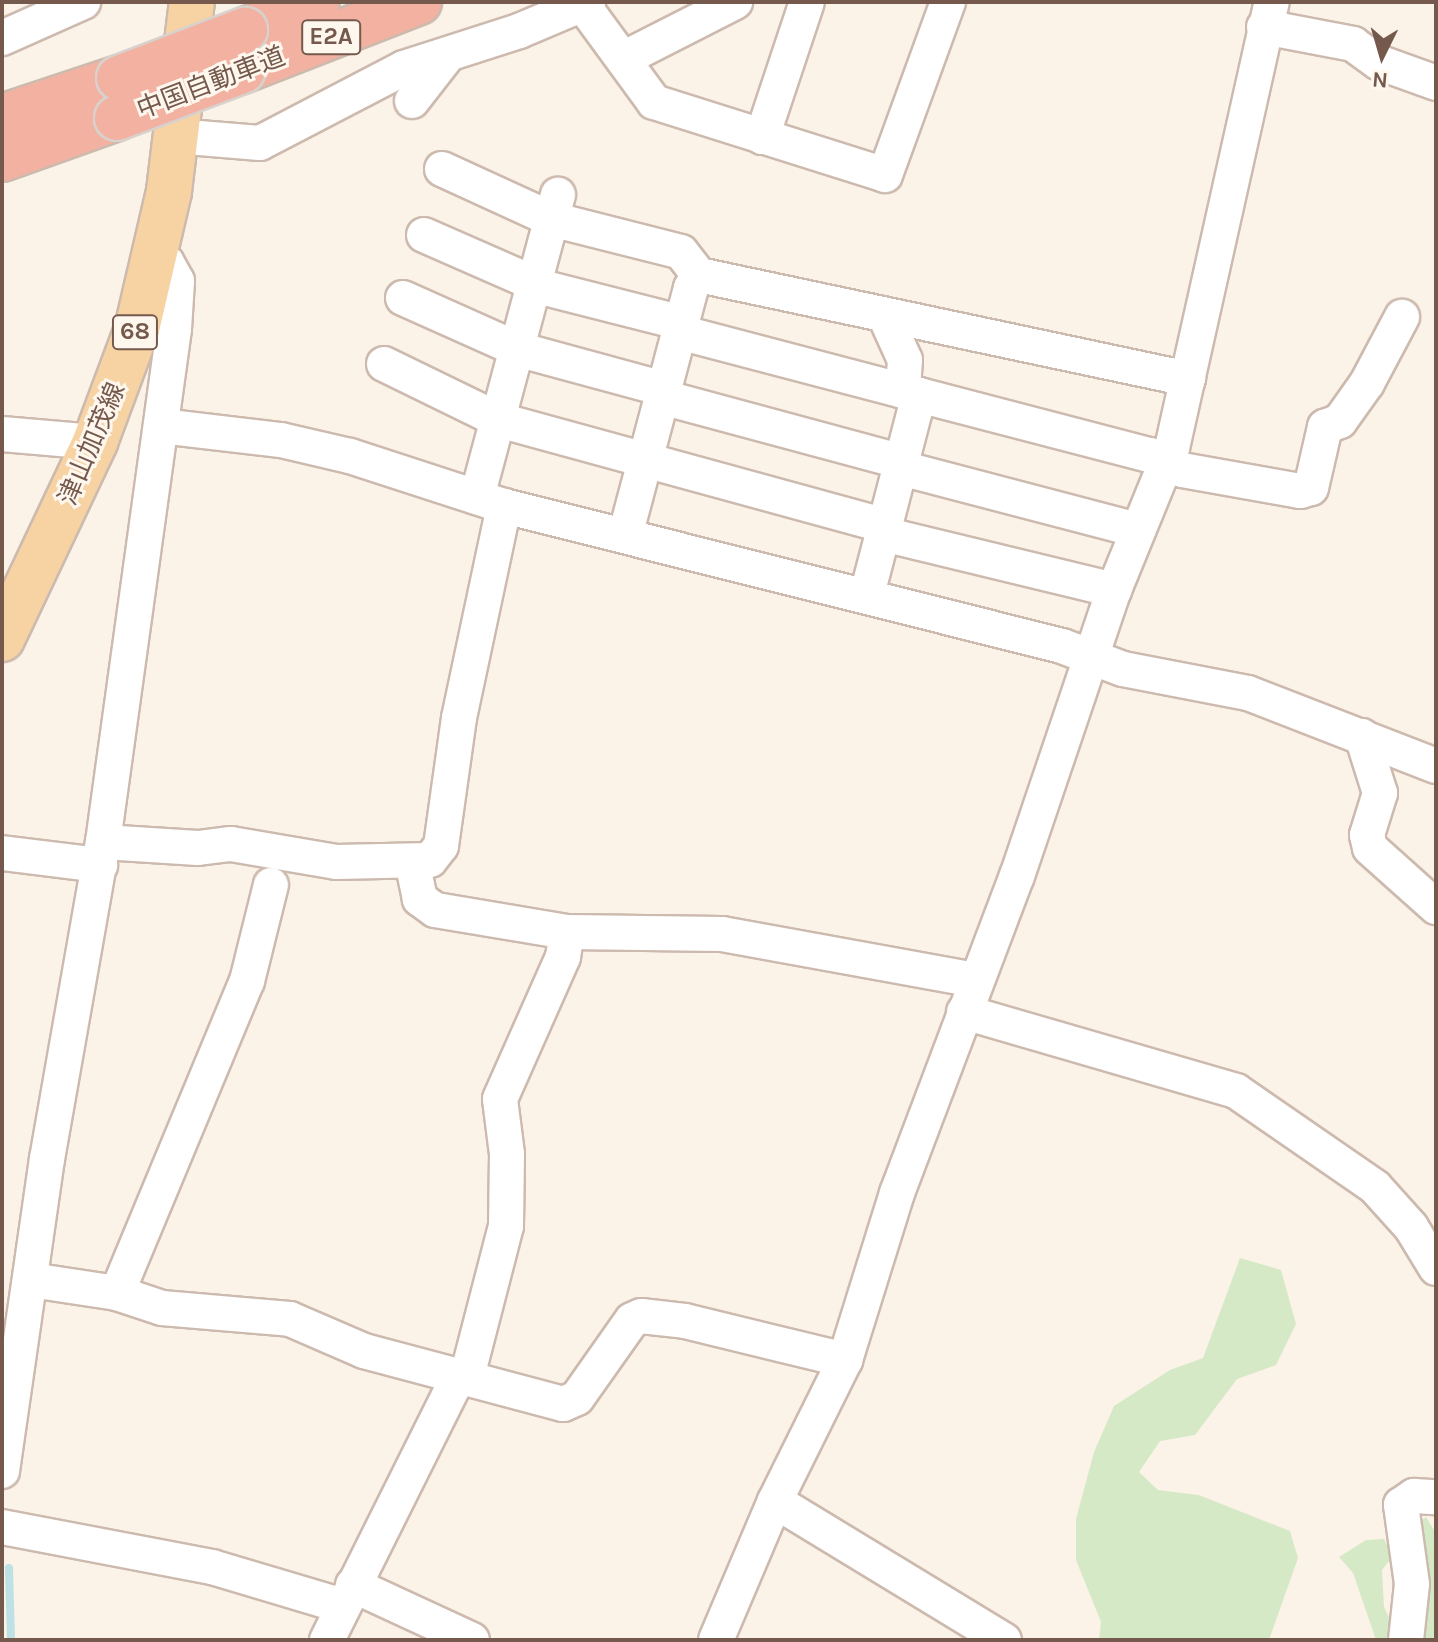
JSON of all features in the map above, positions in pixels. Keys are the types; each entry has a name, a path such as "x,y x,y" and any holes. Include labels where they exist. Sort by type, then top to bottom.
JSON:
{"highway":[{"name":"中国自動車道","path":"244,51 317,2"},
{"name":"中国自動車道","path":"2,159 118,98 244,51 419,2"},
{"name":"中国自動車道","path":"2,117 118,98"}],"main road":[{"name":"津山加茂線","path":"2,639 95,442 137,329 155,255 175,136 192,2"}],"street":[{"path":"2,38 83,2"},
{"path":"623,59 735,2"},
{"path":"762,137 807,2"},
{"path":"175,136 260,143 404,68 447,56 585,3 654,102 885,175 948,2"},
{"path":"716,1640 775,1501 845,1360 897,1193 974,980 1053,777 1089,658 1114,590 1166,465 1212,286 1268,15 1353,44 1378,62 1436,83"},
{"path":"412,101 447,56"},
{"path":"442,169 681,252 699,275 1188,379"},
{"path":"2,853 102,854 231,844 312,860 430,860 441,846 491,502 499,420 555,207"},
{"path":"424,235 534,284 680,328 911,393 1150,455 1166,465 1300,491 1311,488 1325,427 1340,421 1367,383 1402,317"},
{"path":"2,1471 20,1291 102,854 161,426 177,281 167,263 155,255"},
{"path":"625,536 680,328 699,275"},
{"path":"403,298 517,349 902,465 1138,530"},
{"path":"867,594 902,465 911,393 905,360 885,316"},
{"path":"384,364 499,420 884,530 1114,590"},
{"path":"161,426 281,440 491,502 867,594 1062,646 1089,658 1248,693 1436,766"},
{"path":"2,434 95,442"},
{"path":"1362,736 1380,793 1367,835 1370,848 1436,907"},
{"path":"412,862 420,899 435,910 567,932 722,934 974,980"},
{"path":"117,1293 247,981 271,885"},
{"path":"327,1640 453,1387 462,1380 506,1226 507,1154 500,1099 563,957 567,932"},
{"path":"964,1012 1236,1091 1375,1187 1411,1227 1436,1268"},
{"path":"20,1291 117,1293 162,1308 290,1319 364,1351 462,1380 563,1404 577,1398 632,1320 641,1316 685,1321 845,1360"},
{"path":"1406,1640 1412,1584 1401,1505 1414,1496 1436,1497"},
{"path":"775,1501 1004,1640"},
{"path":"2,1527 348,1596 472,1640"}],"green space":[{"path":"1240,1258 1281,1270 1296,1324 1276,1365 1237,1379 1195,1435 1160,1441 1139,1472 1158,1490 1199,1495 1290,1531 1298,1558 1269,1640 1099,1640 1101,1622 1076,1560 1076,1519 1094,1452 1114,1406 1170,1370 1203,1358"},
{"path":"1426,1517 1436,1533 1436,1640 1376,1640 1353,1573 1339,1557 1366,1540 1384,1539 1393,1556 1382,1570 1384,1607 1398,1636 1417,1524"}],"waterway":[{"path":"9,1568 11,1640"}]}
